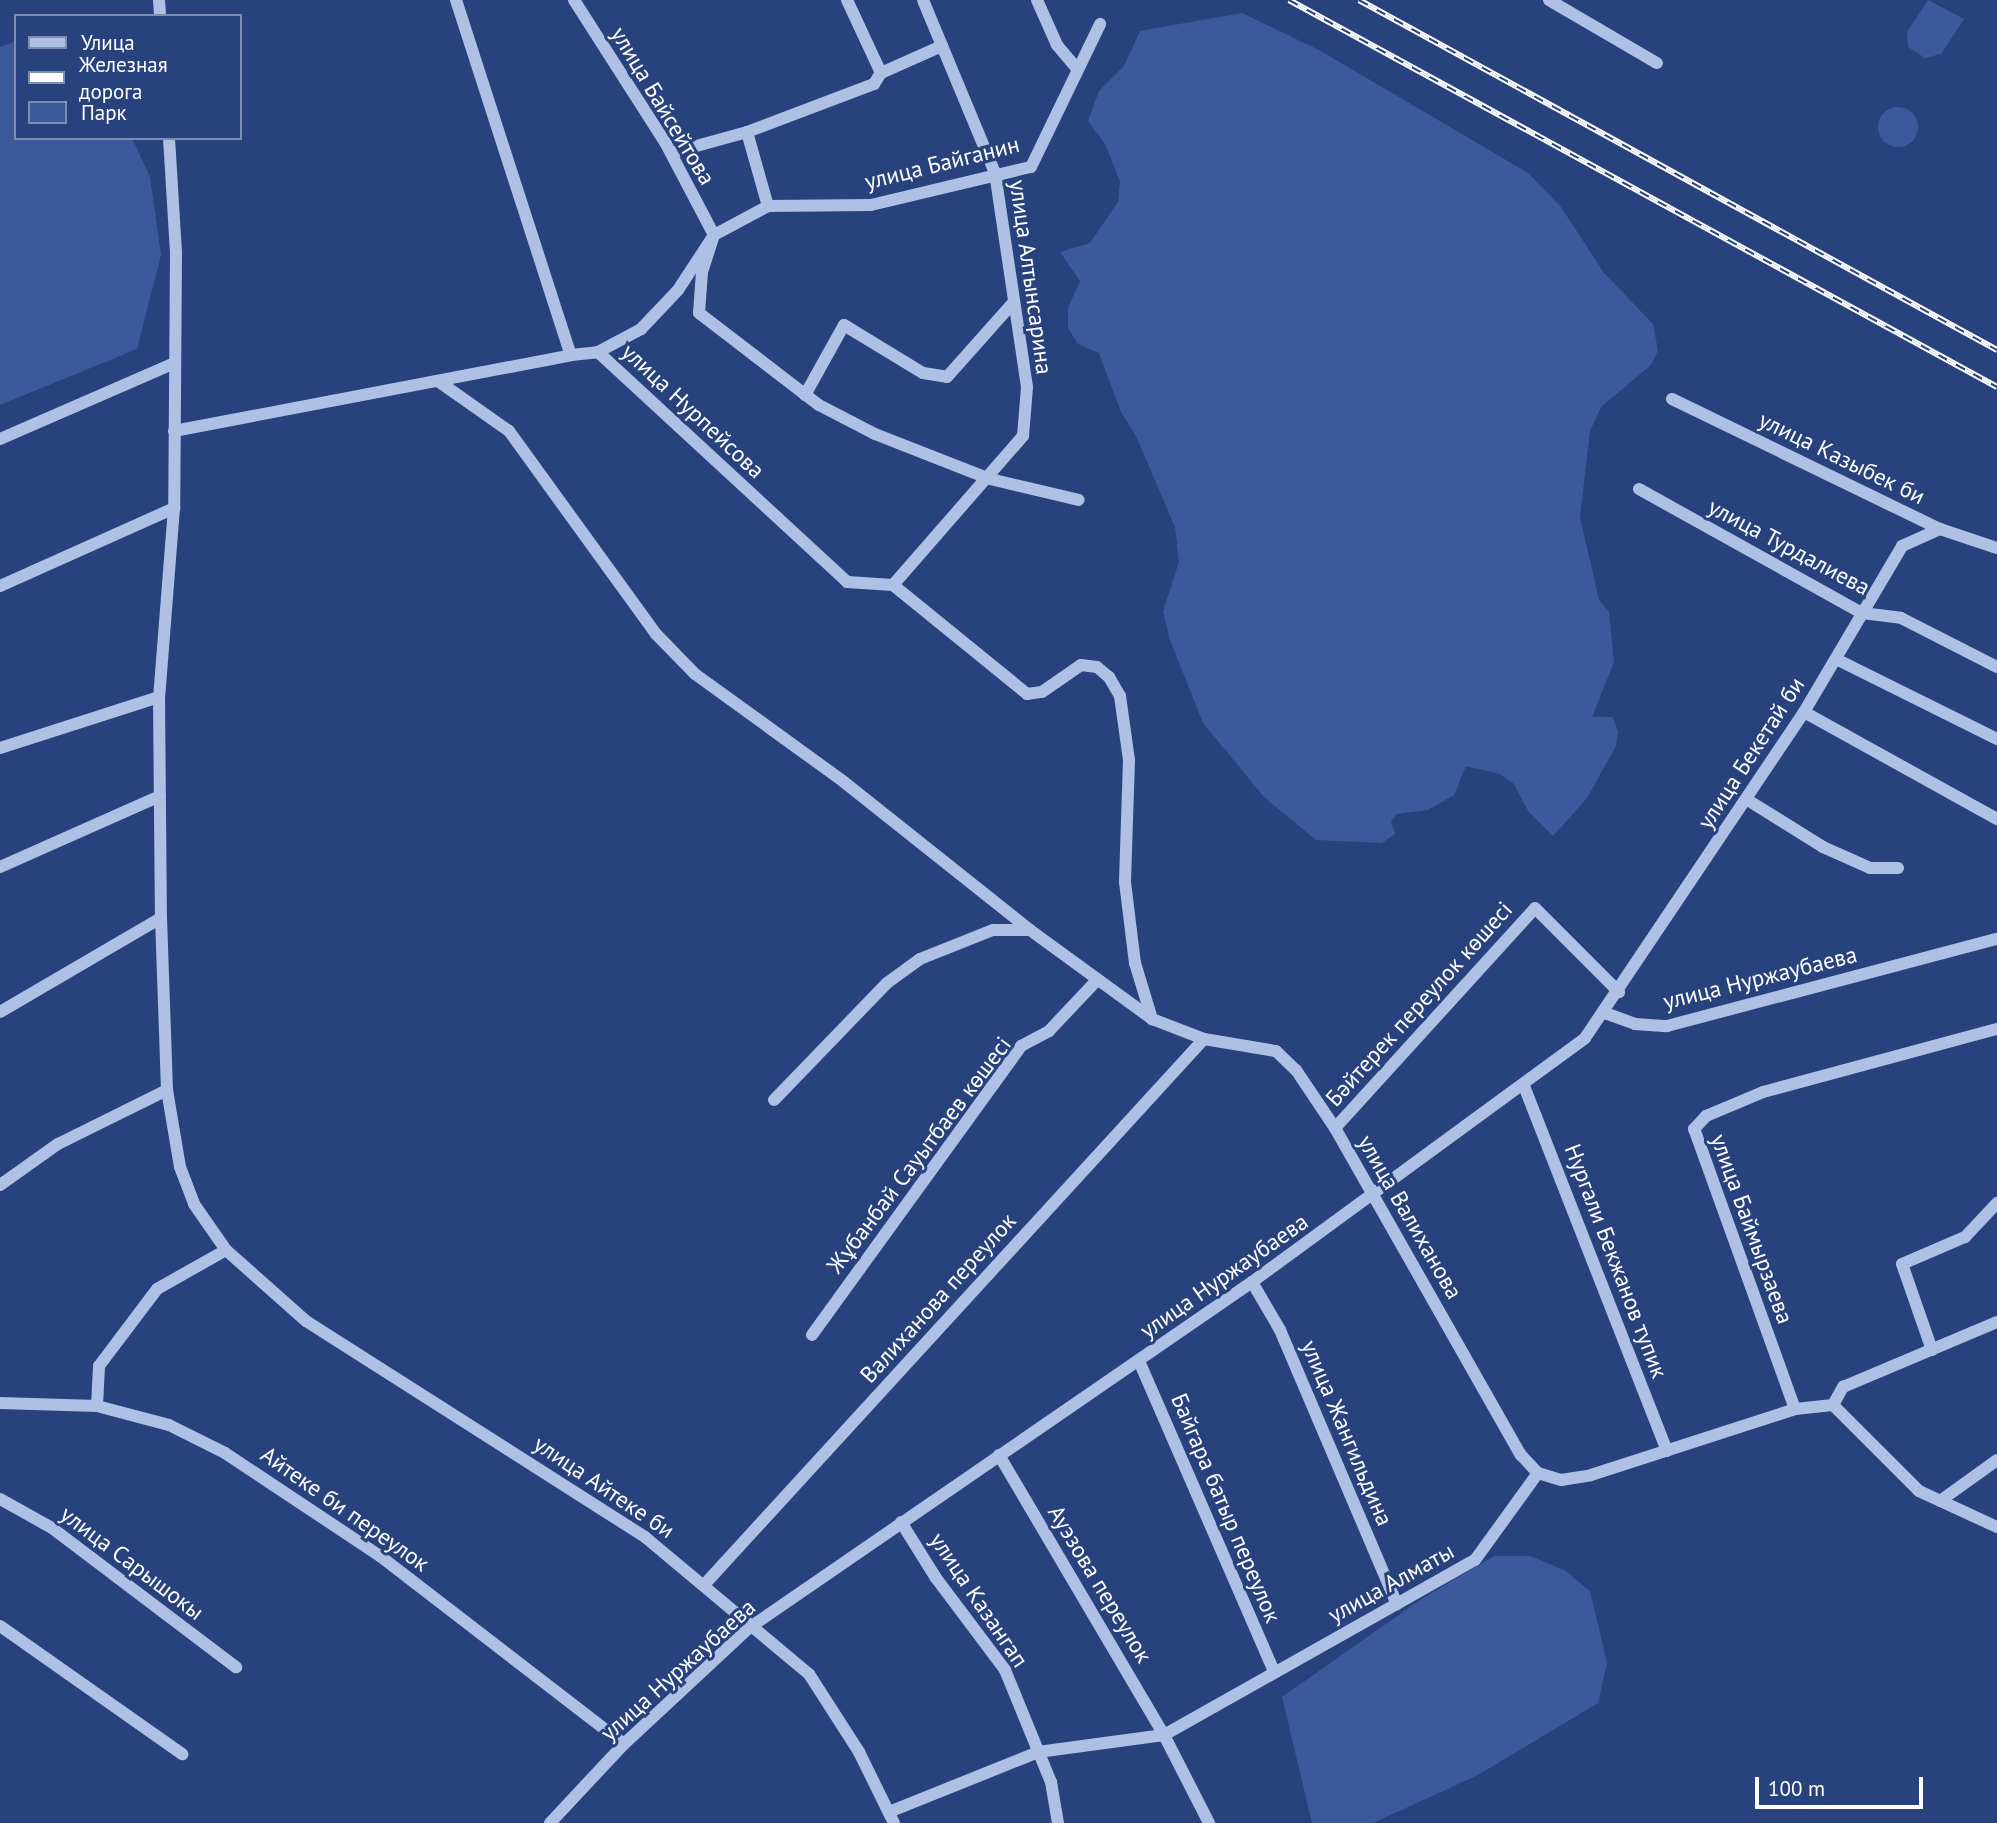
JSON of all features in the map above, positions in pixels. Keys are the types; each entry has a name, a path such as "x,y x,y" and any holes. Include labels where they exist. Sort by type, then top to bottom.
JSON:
{"street":[{"path":"456,0 571,355"},
{"name":"улица Байсейтова","path":"574,0 671,153 714,234"},
{"path":"847,0 881,73"},
{"name":"улица Алтынсарина","path":"893,585 990,479 1023,436 1027,387 1012,304 995,173 923,0"},
{"path":"1037,0 1057,45 1076,68"},
{"path":"1549,0 1657,63"},
{"name":"улица Байганин","path":"598,352 641,329 678,290 714,234 768,206 871,205 995,173 1031,167 1076,68 1100,24"},
{"path":"671,153 747,132 874,84 881,73 942,46"},
{"path":"747,132 768,206"},
{"name":"улица Айтеке би","path":"169,140 176,252 175,363 173,508 159,697 161,918 167,1090 180,1167 194,1203 226,1250 306,1321 645,1537 704,1585 749,1628 809,1674 859,1752 891,1818"},
{"path":"714,234 702,272 699,313 805,395 875,434 990,479 1079,500"},
{"path":"805,395 844,325 923,373 947,377 1012,304"},
{"name":"улица Нурпейсова","path":"174,431 598,352 847,582 893,585"},
{"path":"0,439 175,363"},
{"name":"улица Валиханова","path":"438,381 509,431 656,634 695,674 844,782 1030,930 1152,1019 1203,1039 1276,1051 1296,1070 1335,1128 1521,1455 1538,1473"},
{"name":"улица Казыбек би","path":"1672,399 1940,529 1997,548"},
{"name":"улица Турдалиева","path":"1639,489 1862,613 1901,618 1997,667"},
{"path":"0,586 173,508"},
{"name":"улица Бекетай би","path":"1605,1013 1804,712 1902,546 1940,529"},
{"path":"893,585 1027,694 1042,692 1081,665 1097,667 1120,696 1131,791 1125,882 1135,963 1152,1019"},
{"path":"1836,659 1997,739"},
{"path":"0,748 159,697"},
{"path":"1804,712 1997,819"},
{"path":"0,867 160,796"},
{"path":"1746,799 1823,847 1870,868 1898,868"},
{"name":"Бәйтерек переулок көшесі","path":"1335,1128 1535,908 1619,992"},
{"path":"0,1012 161,918"},
{"path":"774,1100 887,983 920,959 993,930 1030,930"},
{"name":"улица Нуржаубаева","path":"550,1823 624,1744 749,1628 901,1521 1139,1361 1373,1196 1585,1038 1605,1013 1635,1024 1667,1026 1997,939"},
{"name":"Жұбанбай Сауытбаев көшесі","path":"812,1335 1021,1046 1049,1031 1098,979"},
{"name":"улица Баймырзаева","path":"1796,1409 1693,1129 1706,1116 1763,1092 1997,1029"},
{"name":"Валиханова переулок","path":"704,1585 1203,1039"},
{"name":"Нургали Бекжанов тупик","path":"1524,1086 1667,1451"},
{"path":"0,1185 58,1144 167,1090"},
{"path":"1932,1350 1902,1264 1965,1237 1997,1203"},
{"path":"97,1406 99,1366 157,1289 226,1250"},
{"name":"улица Жангильдина","path":"1252,1282 1280,1330 1397,1604"},
{"path":"1833,1405 1843,1387 1997,1322"},
{"name":"Байгара батыр переулок","path":"1139,1361 1274,1672"},
{"name":"Айтеке би переулок","path":"0,1403 97,1406 169,1425 277,1485 380,1556 624,1744"},
{"path":"1538,1473 1561,1480 1667,1451 1796,1409 1833,1405"},
{"path":"1833,1405 1919,1491 1997,1527"},
{"name":"Ауэзова переулок","path":"999,1455 1164,1735 1209,1823"},
{"path":"1940,1500 1997,1460"},
{"name":"улица Алматы","path":"891,1818 1038,1752 1164,1735 1475,1560 1538,1473"},
{"name":"улица Сарышокы","path":"0,1499 52,1528 236,1667"},
{"name":"улица Казангап","path":"901,1521 936,1578 1005,1670 1051,1782 1058,1823"},
{"path":"0,1626 183,1754"}],"green space":[{"path":"1928,0 1964,19 1941,54 1925,58 1908,47 1907,32"},
{"path":"1242,13 1319,50 1528,173 1561,207 1604,273 1653,324 1658,351 1651,365 1601,407 1590,431 1580,517 1599,600 1609,612 1614,662 1592,717 1613,717 1618,732 1616,746 1587,798 1553,836 1528,811 1514,784 1500,774 1466,766 1454,795 1428,810 1397,814 1391,821 1395,834 1382,843 1316,840 1264,797 1203,723 1170,640 1163,611 1179,562 1175,527 1136,436 1121,412 1099,353 1078,344 1068,328 1068,308 1080,281 1060,252 1090,243 1118,202 1120,181 1105,144 1088,121 1099,91 1124,66 1140,31"},
{"path":"14,42 14,140 133,140 150,177 161,255 137,349 0,405 0,47"},
{"path":"1898,107 1906,108 1912,113 1917,119 1917,135 1912,141 1906,146 1898,147 1890,146 1884,141 1879,135 1878,127 1879,119 1884,113 1890,108"},
{"path":"1494,1556 1530,1556 1564,1570 1590,1591 1607,1663 1598,1703 1478,1775 1373,1823 1312,1823 1282,1697 1420,1600"}],"railway":[{"path":"1289,0 1997,387"},
{"path":"1359,0 1997,350"}]}
